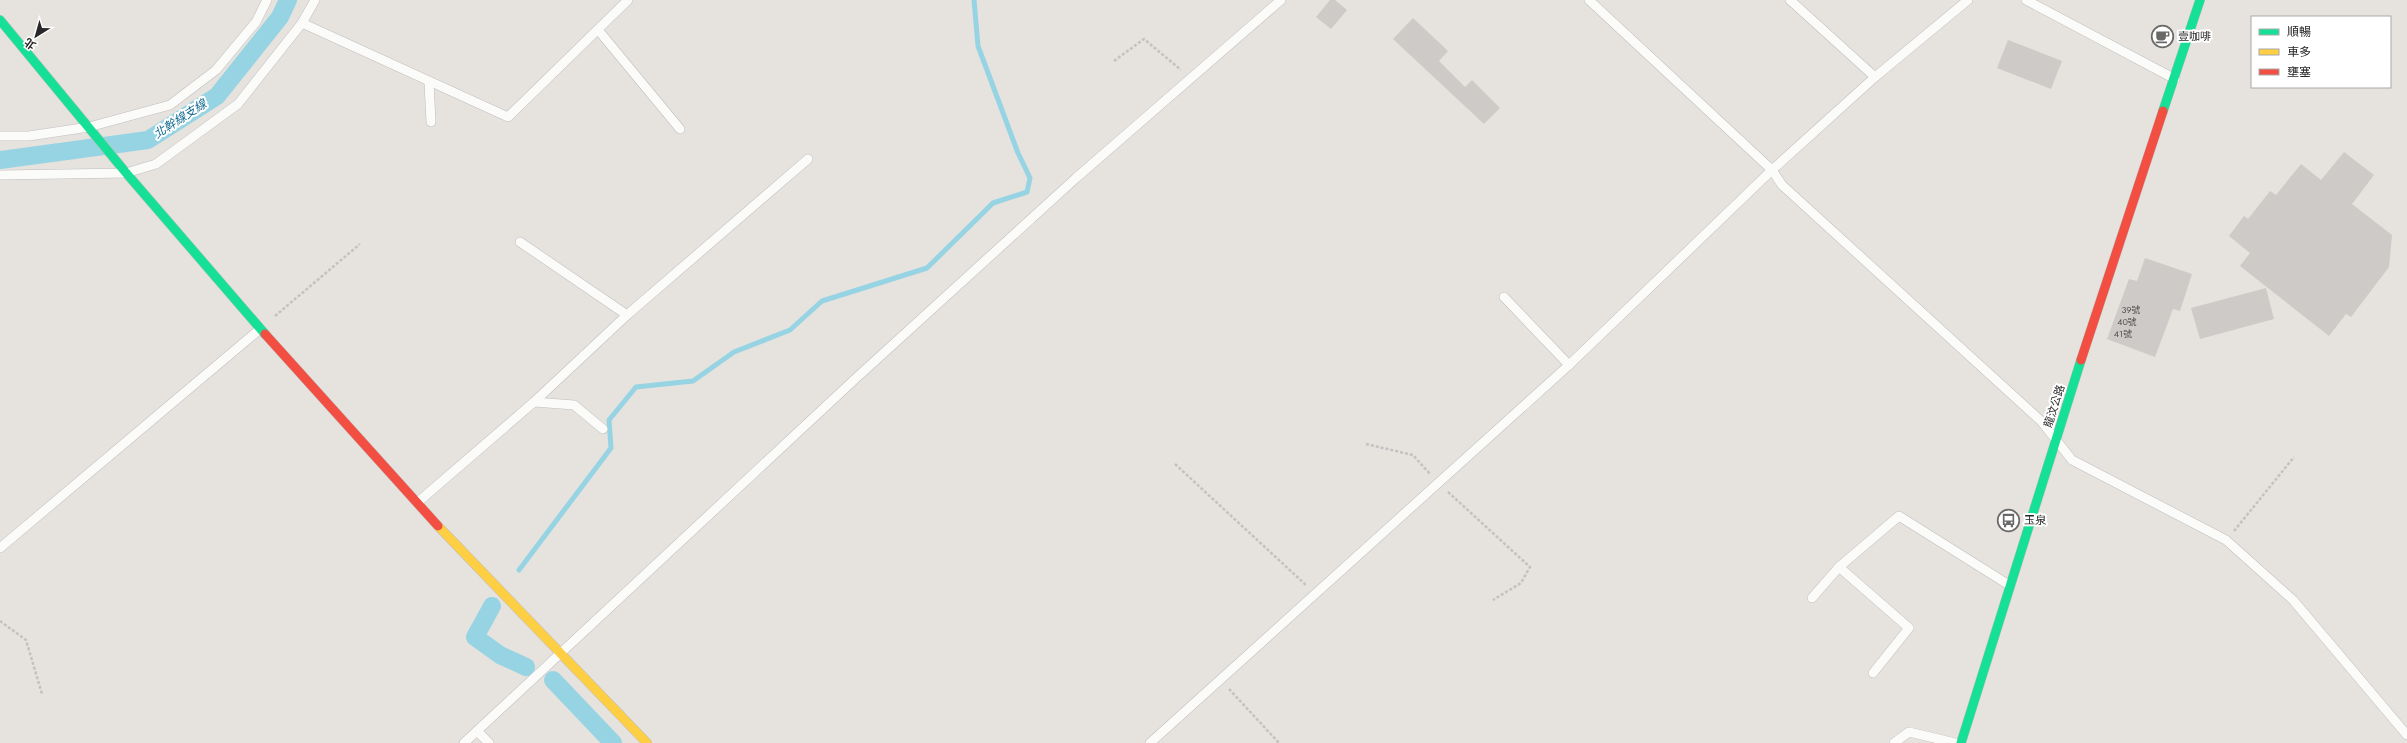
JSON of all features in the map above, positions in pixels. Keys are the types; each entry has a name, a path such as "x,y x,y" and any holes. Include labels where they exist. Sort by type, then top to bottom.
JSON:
{"main road":[{"name":"龍汶公路","path":"1961,743 2056,437 2200,0"},
{"path":"0,20 126,173 260,328 418,502 560,655 647,743"}],"lane":[{"path":"0,136 29,136 89,127 170,105 216,70 256,22 267,0"},
{"path":"0,176 126,173 156,164 238,104 302,23 315,0"},
{"path":"302,23 428,82 508,117 599,31 628,0"},
{"path":"464,743 854,380 1076,178 1281,0"},
{"path":"1589,0 1772,170 1782,185 2041,421 2056,437 2072,460 2226,540 2293,600 2407,735"},
{"path":"1790,0 1875,77"},
{"path":"1150,743 1569,365 1772,170 1875,77 1968,0"},
{"path":"2026,0 2175,79"},
{"path":"599,31 680,129"},
{"path":"428,82 431,122"},
{"path":"418,502 534,402 628,315 808,160"},
{"path":"520,242 628,315"},
{"path":"1504,297 1569,365"},
{"path":"0,548 260,328"},
{"path":"534,402 574,405 603,429"},
{"path":"1812,598 1839,567 1899,516 2010,586"},
{"path":"1839,567 1909,628 1873,673"},
{"path":"477,732 489,743"},
{"path":"1894,743 1909,732 1955,743"}],"path":[{"path":"1114,61 1144,39 1191,79"},
{"path":"260,328 360,244"},
{"path":"1366,444 1412,455 1438,483 1530,567 1521,583 1493,600"},
{"path":"2226,540 2294,457"},
{"path":"1175,464 1316,594"},
{"path":"0,621 26,640 42,694"},
{"path":"1221,680 1279,743"}],"building":[{"path":"1330,0 1335,0 1347,10 1331,29 1316,17"},
{"path":"1413,18 1448,51 1439,61 1465,87 1472,80 1500,108 1484,124 1393,39"},
{"path":"2008,40 2062,61 2051,89 1997,68"},
{"path":"2344,152 2374,175 2352,204 2392,235 2389,267 2351,317 2346,314 2329,336 2240,266 2250,253 2229,236 2244,216 2248,219 2270,191 2276,195 2301,164 2321,180"},
{"path":"2145,258 2192,274 2180,311 2173,309 2155,357 2107,339 2129,279 2137,281"},
{"path":"2266,288 2274,319 2200,339 2191,308"}],"waterway":[{"name":"北幹線支線","path":"0,160 148,140 217,96 280,17 288,0"},
{"path":"519,570 611,448 609,420 636,387 693,381 734,352 790,330 822,301 927,268 993,203 1027,192 1030,178 1018,153 978,46 974,0"},
{"path":"492,606 475,637 500,655 526,667"},
{"path":"553,680 613,743"}],"traffic: fast":[{"path":"2163,111 2200,0"},
{"path":"0,20 127,174 265,334"},
{"path":"1961,743 2081,360"}],"traffic: slow":[{"path":"438,526 647,743"}],"traffic: jam":[{"path":"2081,360 2163,111"},
{"path":"265,334 438,526"}],"place":[{"name":"壹咖啡","path":"2163,36"},
{"name":"玉泉","path":"2008,520"}]}
